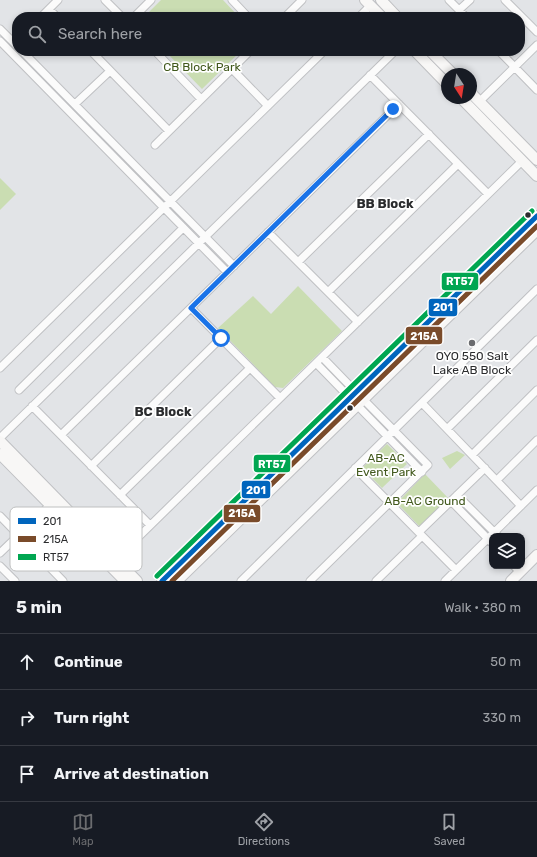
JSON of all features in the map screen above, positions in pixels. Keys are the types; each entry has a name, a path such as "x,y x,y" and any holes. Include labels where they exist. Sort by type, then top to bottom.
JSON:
{"street":[{"path":"45,12 58,0"},
{"path":"105,0 117,12"},
{"path":"139,12 151,0"},
{"path":"232,0 243,12"},
{"path":"380,0 392,12"},
{"path":"449,0 459,10 470,0"},
{"path":"505,0 517,12"},
{"path":"289,12 299,1"},
{"path":"362,12 368,3 377,12"},
{"path":"49,8 53,12"},
{"path":"525,20 537,32"},
{"path":"0,29 12,41"},
{"path":"0,41 12,53"},
{"path":"480,102 537,46"},
{"path":"15,56 227,272"},
{"path":"27,56 234,266"},
{"path":"96,56 169,131"},
{"path":"160,56 202,99"},
{"path":"154,145 245,56"},
{"path":"0,368 319,56"},
{"path":"50,505 5,452 0,440 32,406 389,56"},
{"path":"420,56 441,78"},
{"path":"435,56 447,68"},
{"path":"504,56 537,90"},
{"path":"431,67 438,59"},
{"path":"232,69 268,106"},
{"path":"75,104 110,71"},
{"path":"370,75 488,194"},
{"path":"477,99 537,160"},
{"path":"61,435 399,104"},
{"path":"467,104 537,176"},
{"path":"298,262 429,134"},
{"path":"100,142 106,135"},
{"path":"142,533 522,161"},
{"path":"328,292 458,164"},
{"path":"486,273 537,216"},
{"path":"19,390 183,228"},
{"path":"162,581 218,534 486,273 537,230"},
{"path":"268,232 358,322"},
{"path":"241,581 537,289"},
{"path":"191,308 280,398"},
{"path":"91,466 221,338"},
{"path":"447,429 537,340"},
{"path":"322,357 388,437 422,472"},
{"path":"310,581 428,465 394,430 316,363"},
{"path":"120,495 250,368"},
{"path":"472,455 537,390"},
{"path":"422,403 521,506"},
{"path":"32,406 132,507"},
{"path":"496,480 537,440"},
{"path":"5,452 58,507"},
{"path":"355,468 456,570"},
{"path":"376,581 451,501 485,468"},
{"path":"497,533 537,490"},
{"path":"457,495 495,533"},
{"path":"451,501 489,540"},
{"path":"0,516 10,526"},
{"path":"142,517 150,525"},
{"path":"177,581 218,534"},
{"path":"445,581 489,542"},
{"path":"0,553 10,544"},
{"path":"525,563 537,555"},
{"path":"0,566 14,581"},
{"path":"511,581 519,569"},
{"path":"53,571 63,581"},
{"path":"117,571 125,581"},
{"path":"127,571 137,581"}],"green space":[{"path":"161,0 223,0 234,12 149,12"},
{"name":"CB Block Park","path":"170,56 236,56 202,89"},
{"path":"0,178 16,194 0,210"},
{"path":"298,286 342,331 283,388 275,387 218,328 253,296 271,314"},
{"name":"AB-AC Event Park","path":"387,444 407,464 382,488 362,468"},
{"path":"457,451 465,455 450,469 442,458"},
{"name":"AB-AC Ground","path":"425,474 451,501 422,529 397,503"}],"transit line":[{"name":"RT57","path":"157,576 532,211"},
{"name":"201","path":"162,581 537,216"},
{"name":"215A","path":"172,581 537,226"}],"place":[{"name":"OYO 550 Salt Lake AB Block","path":"472,343"}],"district":[{"name":"BB Block","path":"385,203"},
{"name":"BC Block","path":"163,411"}],"route":[{"path":"221,338 191,308 393,109"}]}
